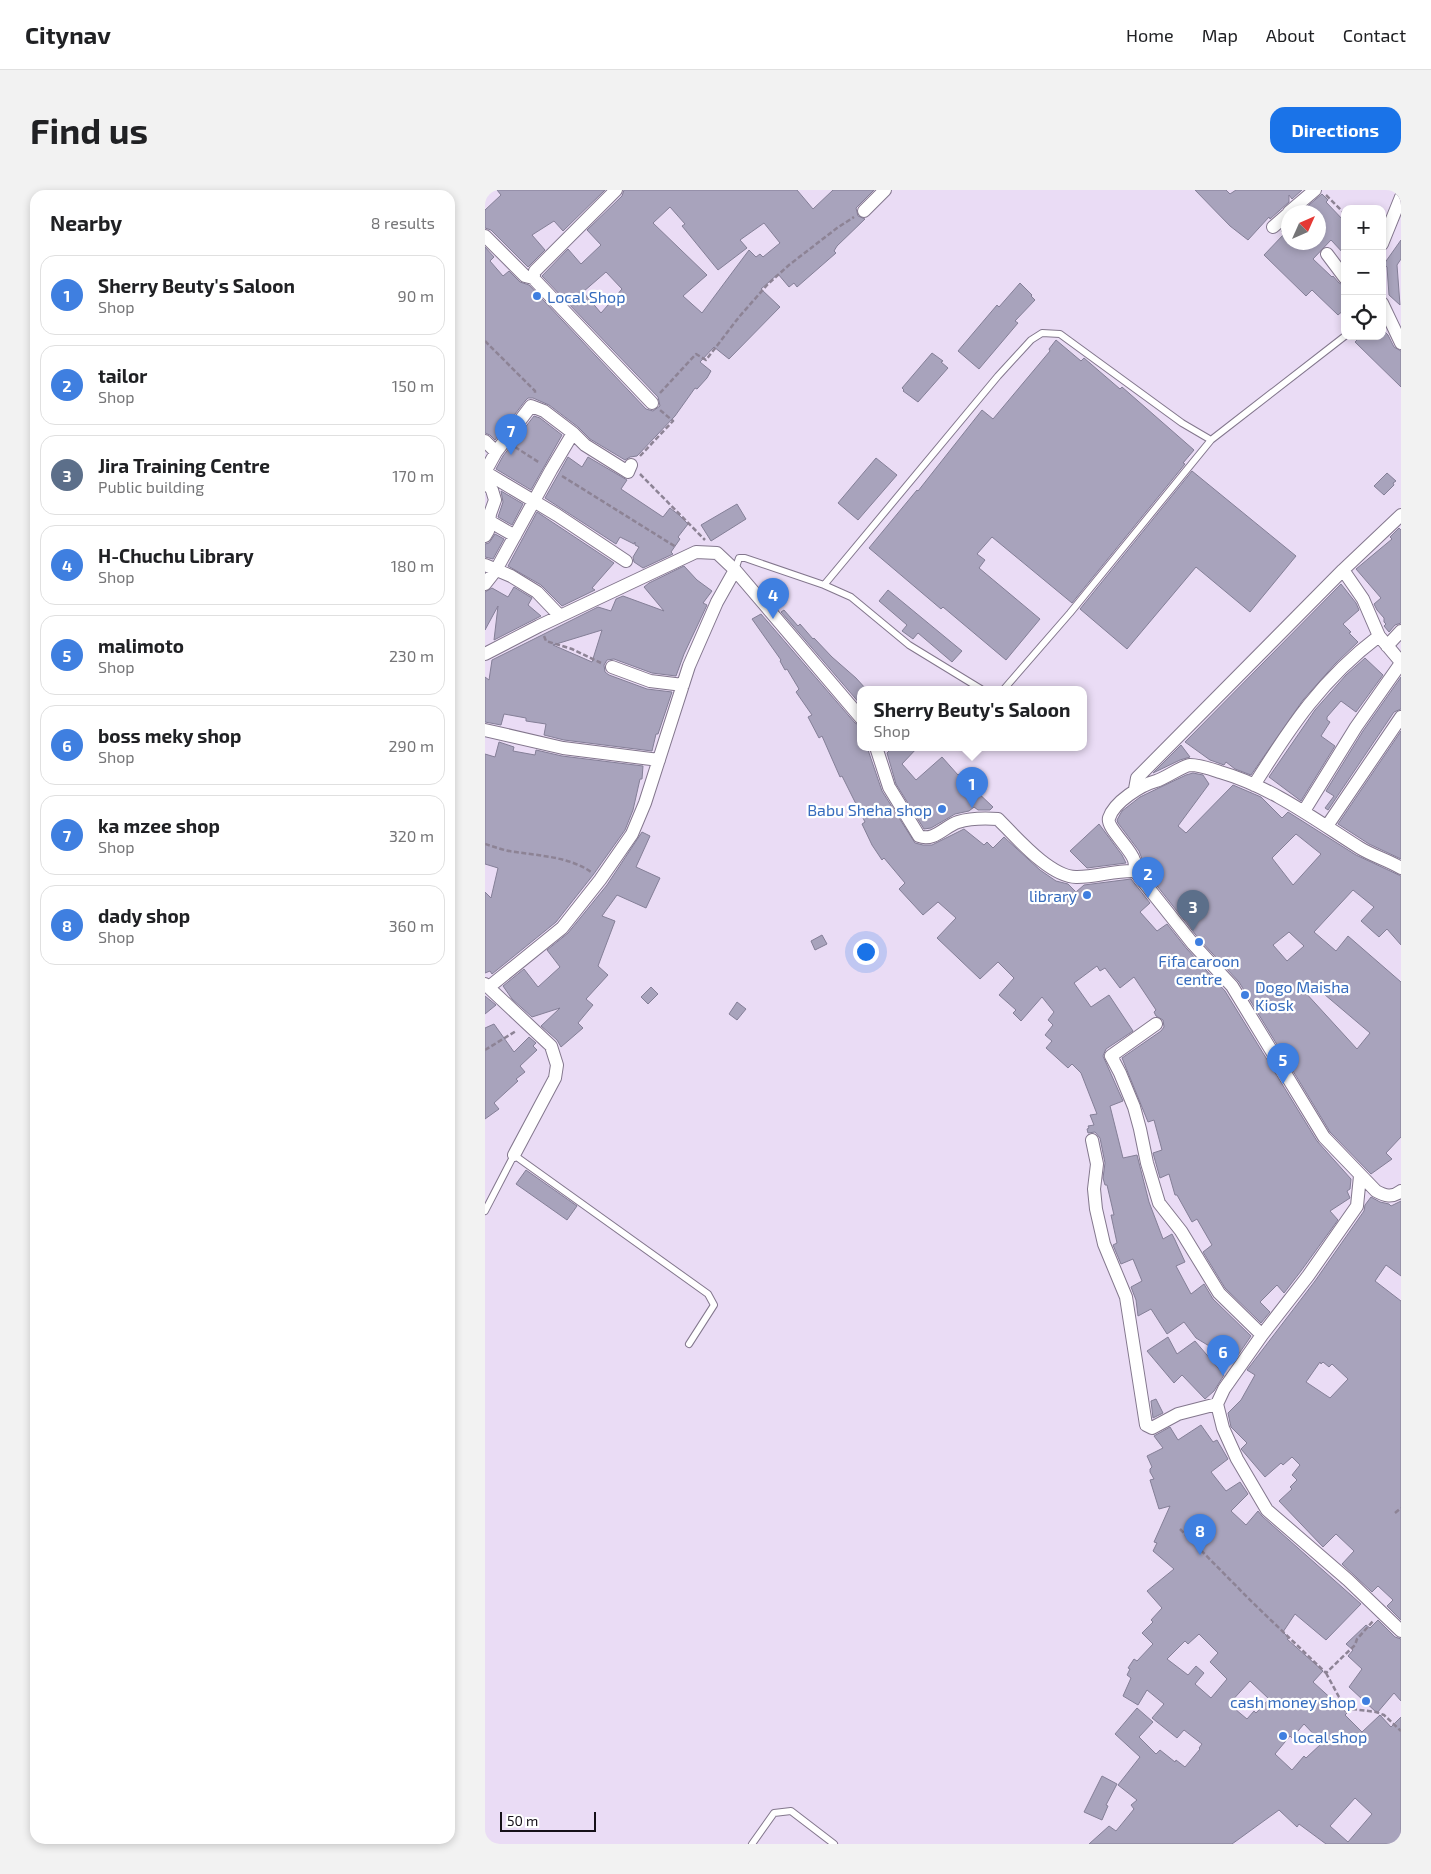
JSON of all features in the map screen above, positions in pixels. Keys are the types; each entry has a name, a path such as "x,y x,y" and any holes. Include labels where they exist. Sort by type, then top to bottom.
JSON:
{"street":[{"path":"533,278 535,271 616,190"},
{"path":"864,211 885,190"},
{"path":"1298,205 1315,190"},
{"path":"1386,234 1401,197"},
{"path":"1273,226 1281,220"},
{"path":"485,236 525,276 533,278 653,403"},
{"path":"1327,254 1341,273"},
{"path":"1386,311 1401,343"},
{"path":"485,536 488,531 490,514 495,500 485,472 496,452 531,406 543,411 573,433 585,445 628,472 631,465"},
{"path":"485,584 490,567 515,536 573,433"},
{"path":"485,441 496,452"},
{"path":"485,472 626,561"},
{"path":"1135,790 1137,778 1343,570 1401,515"},
{"path":"489,521 515,536"},
{"path":"487,649 696,552 717,553 735,570 857,713"},
{"path":"490,567 511,576 537,592 560,616"},
{"path":"514,1155 555,1078 557,1065 551,1046 487,985 563,928 601,880 633,834 689,666 717,602 735,570"},
{"path":"1304,811 1356,727 1401,662 1383,641 1363,599 1343,570"},
{"path":"1254,785 1287,733 1316,694 1358,652 1401,632"},
{"path":"611,667 650,681 683,685"},
{"path":"1327,826 1401,716"},
{"path":"485,730 563,748 659,760"},
{"path":"877,751 889,787 919,836 925,839 932,837 956,822 972,818 998,820 1054,871 1075,878 1125,870 1135,871"},
{"path":"1401,868 1362,849 1304,811 1254,785 1232,776 1189,765 1166,778 1145,784 1135,790 1117,807 1109,820 1135,860 1135,871 1193,944 1232,986 1324,1136 1376,1191 1386,1196 1396,1195 1401,1191"},
{"path":"1156,1024 1111,1056 1134,1107 1141,1129 1147,1164 1159,1203 1181,1231 1219,1293 1262,1335"},
{"path":"1092,1140 1097,1164 1094,1189 1096,1209 1104,1244 1126,1298 1137,1378 1147,1425 1152,1428 1177,1414 1217,1404"},
{"path":"1360,1176 1357,1206 1308,1276 1262,1335 1224,1390 1217,1404 1223,1428 1237,1460 1267,1510 1382,1611 1401,1631"}],"lane":[{"path":"824,584 998,376 1031,340 1042,333 1060,334 1182,423 1211,440"},
{"path":"1007,686 1070,613 1211,440 1341,339"},
{"path":"735,570 739,558 745,558 824,584 851,597 909,645 976,686"},
{"path":"485,1211 514,1155 708,1294 713,1305 689,1344"},
{"path":"753,1844 774,1813 791,1811 834,1844"}],"path":[{"path":"1322,190 1341,210"},
{"path":"717,553 631,465 673,421 653,403 670,381 696,354 706,360 739,317 768,284 837,228 864,211"},
{"path":"485,341 535,391 531,406"},
{"path":"506,441 689,556"},
{"path":"539,626 546,641 572,649 611,667"},
{"path":"485,844 514,852 549,857 576,864 590,871 601,880"},
{"path":"485,1050 503,1037 528,1024"},
{"path":"1395,1514 1401,1508"},
{"path":"1180,1529 1326,1673 1339,1697 1352,1709 1384,1715 1401,1730"},
{"path":"1326,1673 1355,1645 1357,1638 1382,1611"}],"building":[{"path":"497,190 605,190 563,231 554,221 532,235 545,250 528,267 491,230 485,228 485,210 501,195"},
{"path":"624,190 797,190 813,209 833,190 874,190 856,208 858,216 865,219 837,246 834,251 836,253 797,287 794,283 789,287 778,274 761,289 780,307 729,359 714,347 700,362 711,371 707,378 697,389 695,388 675,416 637,456 625,460 590,439 578,427 549,405 533,398 528,398 525,401 495,440 485,433 485,247 494,257 490,261 503,276 509,271 520,282 529,285 646,409 653,411 660,406 658,397 542,276 568,249 581,264 601,245 587,230 622,196","holes":["670,207 685,224 682,226 718,270 747,248 740,240 764,223 780,243 763,257 760,254 756,257 749,250 702,313 683,296 707,275 653,223","606,272 622,289 601,313 583,292"]},
{"path":"1195,190 1226,190 1230,194 1236,190 1302,190 1292,199 1289,195 1289,202 1286,205 1281,205 1281,209 1270,219 1269,217 1248,240 1230,226"},
{"path":"1322,194 1328,200 1326,202 1341,218 1341,251 1331,240 1326,245 1326,205 1309,205"},
{"path":"1281,237 1281,250 1322,250 1313,259 1341,284 1341,312 1338,315 1312,290 1306,296 1264,255"},
{"path":"1401,240 1401,259 1397,265 1400,305 1389,295 1386,261"},
{"path":"1020,283 1035,300 1015,321 1018,323 979,369 958,351 997,305 999,307"},
{"path":"1386,333 1394,347 1401,351 1401,387 1355,342 1357,340 1386,340"},
{"path":"1056,340 1081,361 1084,358 1120,389 1122,387 1194,450 1183,463 1185,464 1072,603 992,537 977,554 985,560 979,568 1040,619 1006,660 943,607 941,609 869,548 918,491 982,410 993,419 1050,351 1049,349"},
{"path":"932,353 943,361 941,362 948,368 918,402 903,391 902,388"},
{"path":"534,416 540,418 562,435 531,490 496,469 503,456"},
{"path":"568,457 582,467 588,457 627,480 621,489 663,517 670,508 679,515 688,524 678,537 680,539 671,552 673,554 643,568 634,562 633,557 639,547 635,545 635,542 634,544 620,537 616,544 545,498"},
{"path":"876,458 897,475 858,520 838,503"},
{"path":"1192,471 1296,556 1250,612 1196,567 1127,649 1080,609"},
{"path":"1387,473 1396,481 1384,495 1374,486"},
{"path":"501,491 523,504 512,525 498,517 503,502"},
{"path":"737,504 746,519 711,541 701,525"},
{"path":"537,512 614,563 592,588 595,590 562,606 541,585 508,566"},
{"path":"1399,528 1401,530 1401,623 1395,625 1389,632 1384,626 1386,624 1384,618 1374,604 1381,598 1356,569 1392,539 1390,537"},
{"path":"495,534 504,539 493,559 485,557 485,544 489,543"},
{"path":"684,566 697,580 712,591 703,603 707,605 676,676 652,673 614,659 607,660 604,665 605,672 609,675 647,689 672,692 658,734 656,734 652,751 564,740 544,735 546,724 526,721 526,718 504,714 501,725 485,722 485,677 489,680 492,660 598,607 611,611 616,599 623,596 664,611 644,587","holes":["602,630 592,662 553,645"]},
{"path":"1341,584 1356,603 1359,610 1343,624 1358,642 1335,664 1303,700 1251,775 1235,769 1226,762 1224,765 1210,760 1185,742"},
{"path":"514,587 532,598 528,605 541,616 494,640 498,606 485,630 485,592 492,588 508,597"},
{"path":"888,590 962,651 952,662 918,633 913,639 902,631 907,625 879,601"},
{"path":"784,610 798,626 800,624 813,639 863,686 857,686 857,700 781,612"},
{"path":"761,614 857,724 857,751 868,751 882,791 915,843 932,845 964,829 984,845 987,842 993,848 1004,837 1040,870 1056,881 1068,884 1076,892 1084,885 1131,879 1150,903 1140,912 1157,931 1167,924 1225,991 1317,1141 1351,1179 1350,1189 1347,1191 1350,1198 1330,1211 1338,1220 1301,1271 1284,1293 1277,1285 1260,1302 1270,1312 1261,1323 1225,1288 1203,1252 1212,1245 1197,1219 1192,1222 1177,1195 1175,1195 1169,1174 1160,1178 1153,1153 1162,1150 1154,1120 1148,1122 1122,1058 1161,1031 1164,1027 1163,1020 1156,1016 1154,1012 1156,1010 1134,977 1120,988 1105,968 1100,971 1097,966 1074,983 1091,1007 1109,995 1133,1031 1106,1049 1103,1056 1123,1101 1110,1106 1123,1158 1137,1155 1149,1202 1163,1239 1172,1234 1185,1262 1176,1266 1191,1294 1204,1284 1213,1299 1251,1336 1234,1361 1196,1338 1184,1322 1167,1334 1151,1309 1138,1316 1136,1300 1131,1287 1142,1281 1133,1259 1121,1264 1113,1245 1117,1243 1111,1215 1114,1215 1107,1185 1105,1185 1103,1178 1105,1163 1100,1138 1095,1132 1088,1133 1087,1129 1089,1128 1088,1126 1094,1125 1090,1115 1097,1114 1081,1073 1072,1064 1068,1068 1046,1048 1052,1041 1045,1035 1053,1025 1048,1020 1054,1012 1042,997 1021,1021 1013,1013 1016,1010 999,995 1014,978 998,962 980,979 937,938 956,918 938,902 923,915 899,889 905,883 884,858 882,860 872,845 862,824 865,822 842,776 840,777 822,736 819,738 808,717 812,715 796,692 799,689 752,619"},
{"path":"1365,658 1383,675 1356,712 1341,701 1327,717 1327,720 1330,722 1321,736 1335,746 1301,801 1269,777 1315,710 1346,675"},
{"path":"1401,677 1401,709 1394,712 1328,810 1325,808 1334,796 1326,791 1363,731"},
{"path":"1401,731 1401,859 1369,844 1338,824"},
{"path":"499,742 514,747 513,751 535,755 536,750 562,756 643,766 642,779 640,779 633,810 625,830 593,875 556,922 492,974 490,971 485,973 485,892 491,898 498,868 485,864 485,754 495,757"},
{"path":"1181,745 1190,757 1153,773"},
{"path":"889,751 914,751 902,764 916,780 942,757 972,789 993,807 990,810 978,810 974,807 969,811 955,814 931,828 924,829 896,784 887,753"},
{"path":"1193,773 1203,775 1209,784 1178,826 1186,833 1233,785 1261,797 1282,818 1288,812 1356,855 1401,876 1401,945 1387,929 1379,937 1361,921 1374,907 1353,890 1314,932 1336,951 1348,936 1401,982 1401,1137 1386,1153 1392,1159 1371,1174 1330,1132 1239,982 1199,939 1143,868 1139,851 1118,823 1117,820 1122,811 1140,797","holes":["1296,834 1321,854 1293,885 1272,858","1289,932 1304,946 1287,961 1273,945","1311,983 1370,1033 1357,1049 1304,991"]},
{"path":"1099,824 1126,863 1087,868 1070,851"},
{"path":"642,832 650,836 636,867 660,878 646,908 617,895 602,916 615,921 598,966 608,975 586,999 593,1005 578,1023 583,1028 561,1047 557,1040 541,1026 560,1008 532,1017 512,999 503,986 524,969 538,987 560,967 547,950 568,933 607,885"},
{"path":"822,935 827,944 815,950 811,941"},
{"path":"651,987 658,994 648,1004 641,997"},
{"path":"485,996 496,1005 485,1014"},
{"path":"737,1002 746,1009 737,1020 729,1014"},
{"path":"494,1024 514,1052 529,1037 536,1043 533,1046 537,1050 520,1066 525,1072 516,1079 518,1081 494,1103 499,1109 485,1119 485,1028"},
{"path":"526,1170 577,1206 567,1220 516,1184"},
{"path":"1371,1197 1391,1206 1401,1201 1401,1276 1386,1265 1375,1281 1401,1301 1401,1620 1387,1606 1393,1600 1378,1586 1372,1592 1342,1564 1354,1551 1336,1534 1323,1547 1279,1501 1292,1489 1290,1487 1297,1480 1292,1475 1300,1465 1292,1457 1283,1465 1281,1463 1265,1477 1241,1449 1247,1443 1231,1427 1228,1413 1241,1400 1255,1375 1247,1370 1315,1281 1364,1211 1365,1205","holes":["1320,1362 1321,1364 1323,1362 1329,1367 1332,1364 1348,1379 1330,1398 1306,1382"]},
{"path":"1168,1337 1177,1354 1195,1341 1224,1375 1214,1391 1205,1399 1182,1375 1174,1383 1147,1351"},
{"path":"1156,1399 1163,1413 1153,1418 1151,1401"},
{"path":"1201,1425 1213,1442 1217,1440 1228,1459 1211,1472 1226,1491 1240,1482 1248,1494 1231,1511 1246,1525 1258,1511 1361,1604 1326,1640 1295,1614 1283,1632 1289,1638 1287,1639 1323,1671 1313,1682 1347,1713 1345,1715 1362,1732 1380,1715 1391,1727 1401,1717 1401,1844 1326,1844 1299,1824 1297,1827 1279,1810 1232,1844 1089,1844 1109,1826 1116,1831 1134,1809 1131,1805 1137,1800 1118,1785 1140,1757 1115,1734 1137,1708 1153,1722 1139,1737 1156,1754 1160,1750 1185,1767 1202,1744 1184,1730 1177,1738 1152,1718 1164,1704 1147,1690 1138,1705 1123,1696 1131,1678 1127,1675 1130,1669 1128,1668 1134,1659 1137,1661 1153,1644 1142,1633 1153,1622 1151,1620 1162,1608 1147,1591 1174,1569 1153,1551 1157,1543 1154,1542 1170,1506 1159,1509 1150,1480 1154,1479 1150,1472 1152,1467 1147,1456 1163,1448 1154,1436 1170,1427 1178,1440","holes":["1199,1634 1218,1653 1210,1662 1227,1679 1211,1698 1195,1684 1204,1673 1196,1666 1188,1675 1167,1659 1185,1641 1188,1644","1250,1681 1269,1699 1256,1713 1254,1711 1247,1719 1229,1704","1304,1724 1322,1743 1306,1758 1304,1756 1292,1770 1275,1754 1290,1736 1292,1738","1355,1798 1372,1814 1348,1842 1330,1826"]},
{"path":"1378,1620 1395,1637 1401,1639 1401,1701 1394,1693 1377,1713 1349,1687 1362,1669 1348,1656 1353,1650 1346,1644 1366,1625 1370,1628"},
{"path":"1102,1776 1117,1784 1106,1805 1108,1806 1102,1820 1084,1812"}],"place":[{"name":"Local Shop","path":"537,296"},
{"name":"ka mzee shop","path":"511,455"},
{"name":"H-Chuchu Library","path":"773,619"},
{"name":"Sherry Beuty's Saloon","path":"972,808"},
{"name":"Babu Sheha shop","path":"942,809"},
{"name":"library","path":"1087,895"},
{"name":"tailor","path":"1148,898"},
{"name":"Jira Training Centre","path":"1193,931"},
{"name":"Fifa caroon centre","path":"1199,942"},
{"name":"Dogo Maisha Kiosk","path":"1245,995"},
{"name":"malimoto","path":"1283,1084"},
{"name":"boss meky shop","path":"1223,1376"},
{"name":"dady shop","path":"1200,1555"},
{"name":"cash money shop","path":"1366,1701"},
{"name":"local shop","path":"1283,1736"}]}
